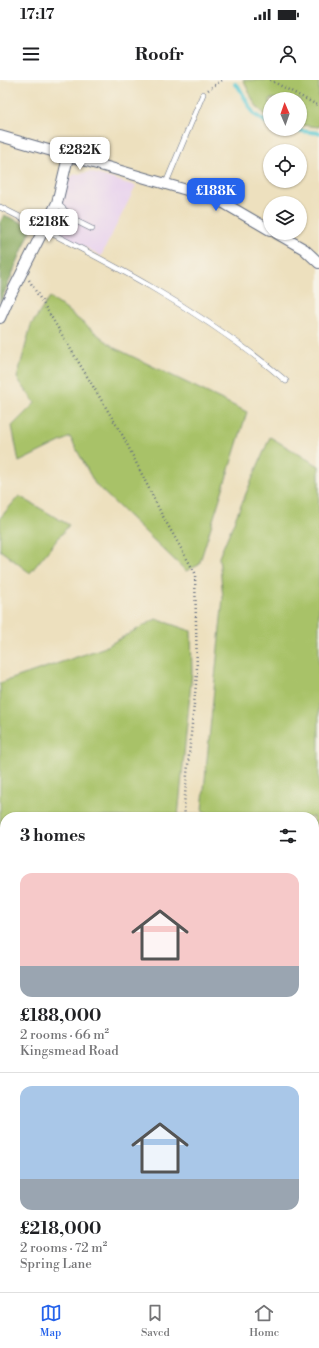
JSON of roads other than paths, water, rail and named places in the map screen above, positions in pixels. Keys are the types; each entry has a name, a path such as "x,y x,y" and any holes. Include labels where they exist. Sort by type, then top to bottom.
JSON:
{"street":[{"path":"0,136 68,157 166,183 222,202 263,226"},
{"path":"0,318 57,203 68,157"},
{"path":"288,240 304,249 319,263"}],"lane":[{"path":"166,183 203,94"},
{"path":"57,203 76,221 92,229"},
{"path":"0,207 166,295 244,348 286,381"}],"waterway":[{"path":"235,84 238,86 254,114 263,120"},
{"path":"307,132 319,133"}]}
